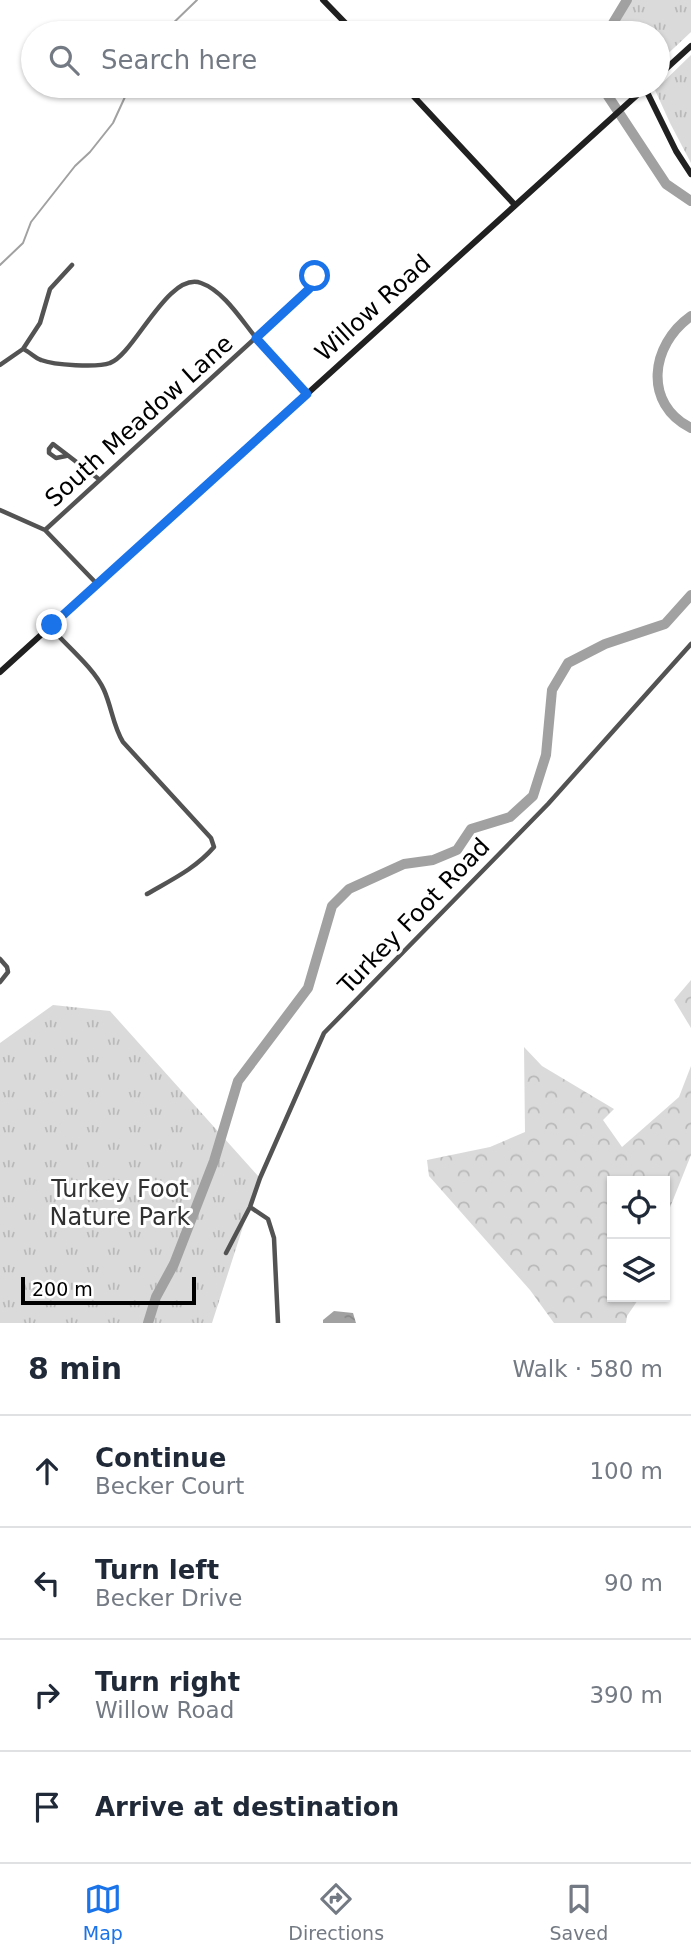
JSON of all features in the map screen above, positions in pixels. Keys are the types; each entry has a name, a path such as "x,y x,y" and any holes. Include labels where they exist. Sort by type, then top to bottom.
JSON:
{"street":[{"path":"323,0 343,21"},
{"path":"670,65 691,46"},
{"path":"415,98 515,205"},
{"name":"Willow Road","path":"0,672 634,98"},
{"path":"651,98 676,150 691,174"},
{"path":"0,365 25,350 40,323 50,289 72,265"},
{"name":"South Meadow Lane","path":"45,530 309,289 315,276"},
{"path":"25,350 39,359 53,363 110,363 119,359 150,317 187,282 199,282 213,289 307,394"},
{"path":"66,456 100,480"},
{"path":"0,511 45,530 97,584"},
{"path":"50,627 99,680 115,728 123,742 211,838 214,847 194,867 147,894"},
{"name":"Turkey Foot Road","path":"226,1253 250,1206 264,1167 324,1033 548,804 691,645"},
{"path":"0,959 8,972 0,982"},
{"path":"250,1206 268,1219 274,1238 278,1323"}],"green space":[{"path":"627,0 691,0 691,32 670,52 670,21 614,21"},
{"path":"691,55 691,163 659,98 670,98 670,75"},
{"path":"691,980 691,1028 674,1000"},
{"name":"Turkey Foot Nature Park","path":"53,1005 110,1011 259,1177 212,1323 0,1323 0,1043"},
{"path":"524,1047 542,1066 614,1109 603,1120 622,1147 679,1097 691,1066 691,1155 670,1208 670,1176 607,1176 607,1302 637,1302 627,1316 626,1323 554,1323 530,1290 429,1176 427,1160 490,1147 525,1132"}],"water":[{"path":"334,1311 353,1313 356,1323 323,1323"}],"waterway":[{"path":"175,21 197,0"},
{"path":"614,21 627,0"},
{"path":"0,265 23,243 31,222 113,123 124,98"},
{"path":"609,98 666,184 691,201"},
{"path":"691,316 677,328 667,342 660,358 658,374 659,390 665,404 691,428"},
{"path":"148,1323 156,1297 174,1264 214,1161 238,1081 308,988 332,906 349,889 404,864 433,860 457,850 471,829 510,817 533,796 546,755 552,690 568,663 605,644 665,624 691,595"}],"route":[{"path":"52,625 307,394 256,338 309,289 315,276"}]}
